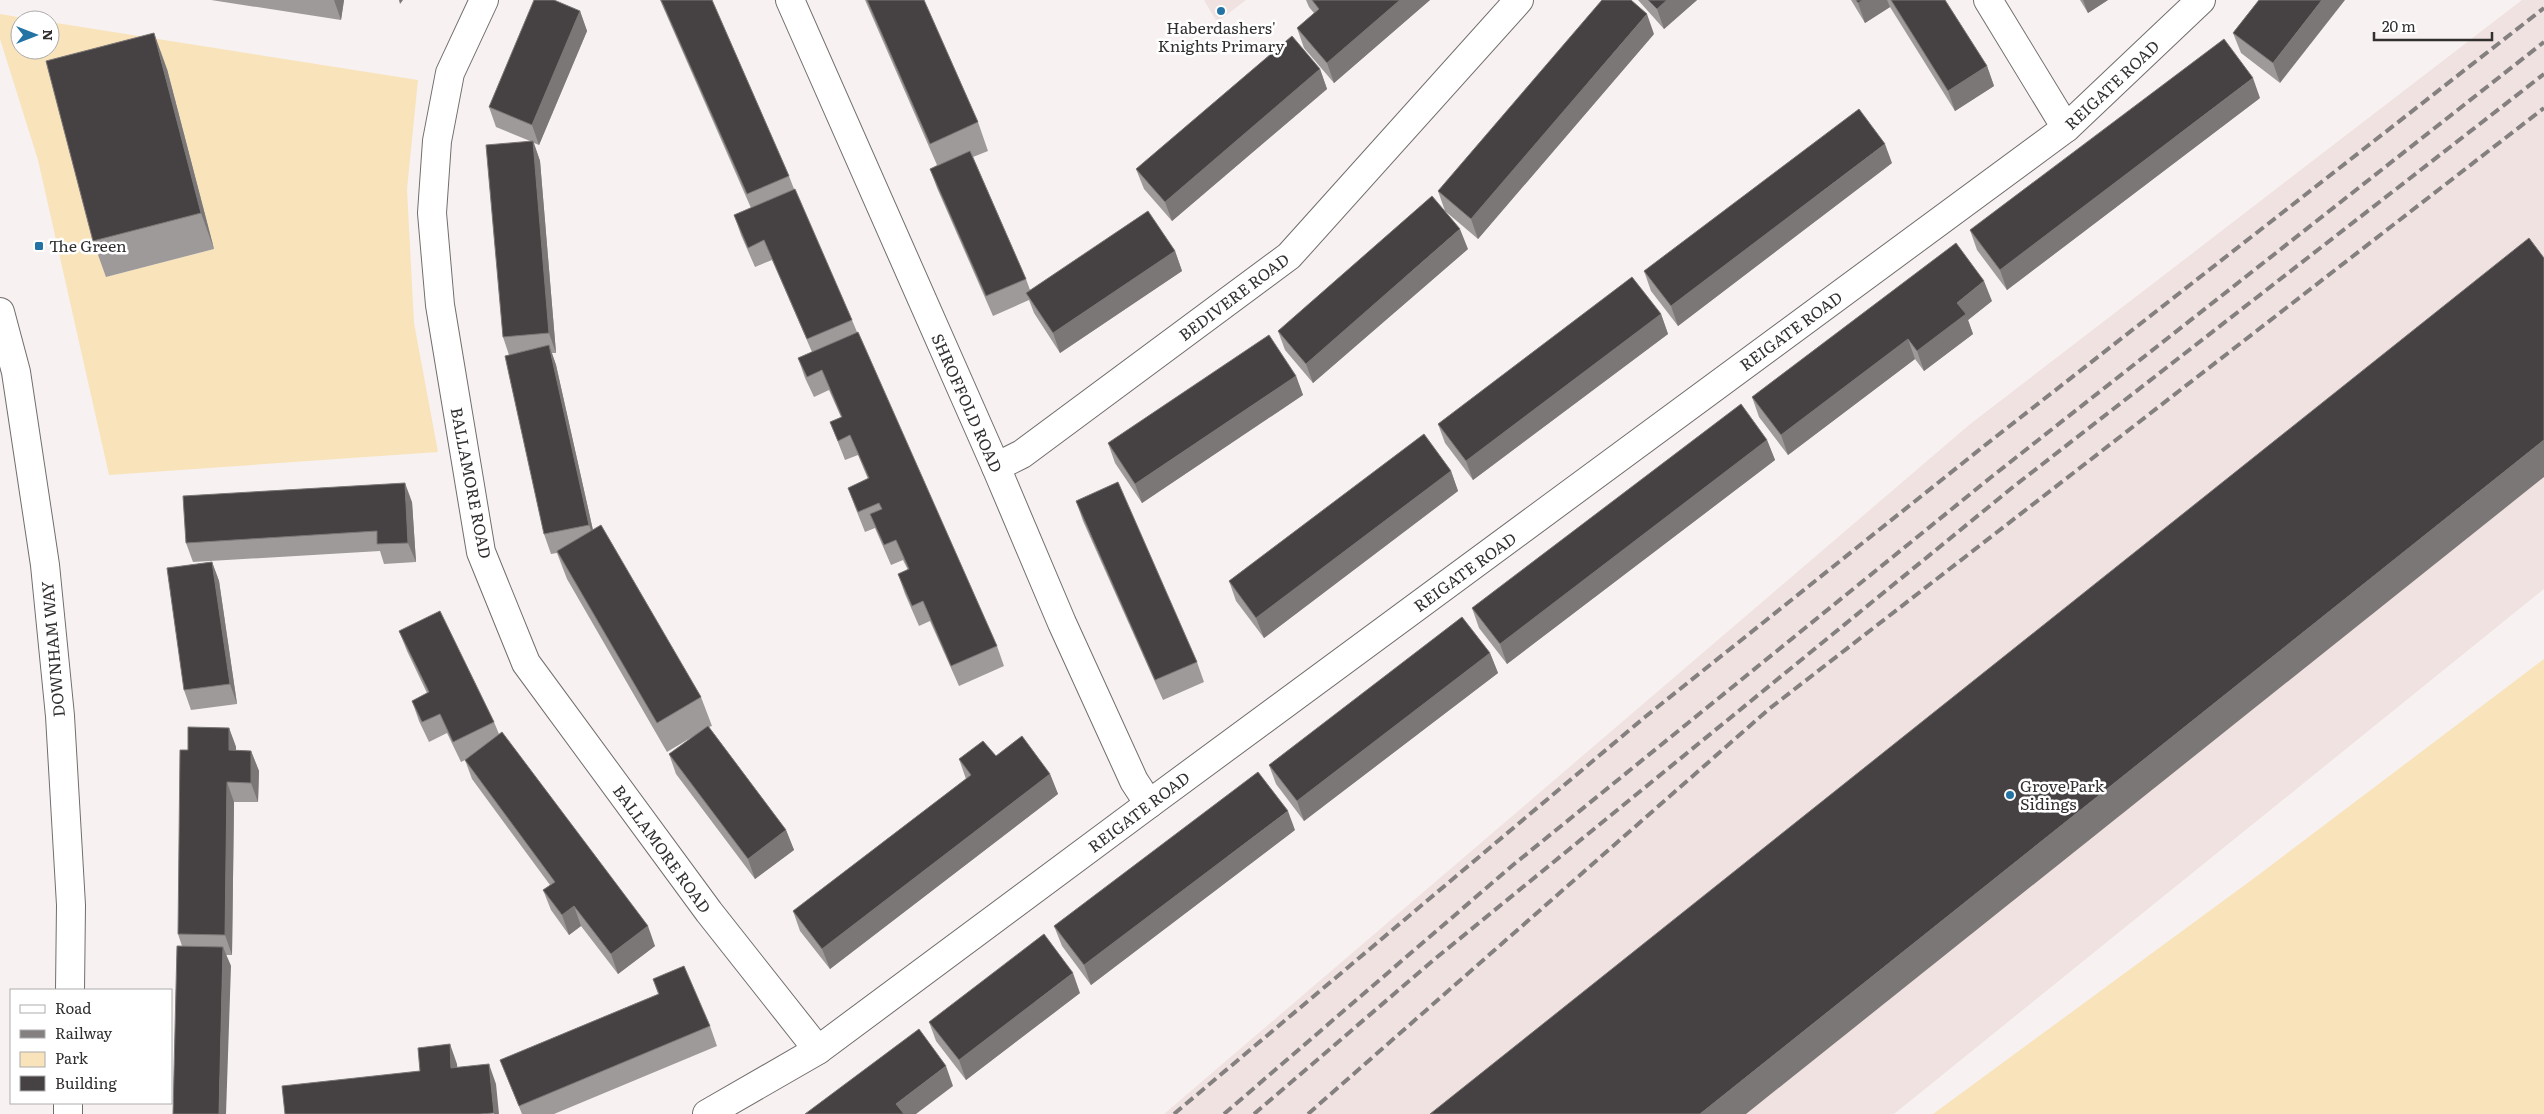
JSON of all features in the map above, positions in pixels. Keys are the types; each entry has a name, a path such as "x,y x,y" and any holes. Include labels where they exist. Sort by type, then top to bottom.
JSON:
{"street":[{"name":"BALLAMORE ROAD","path":"484,0 450,73 437,141 432,213 440,305 481,552 526,663 709,912 818,1050"},
{"name":"SHROFFOLD ROAD","path":"790,0 996,467 1062,623 1134,781 1149,804"},
{"name":"BEDIVERE ROAD","path":"996,467 1022,454 1289,256 1519,0"},
{"path":"1988,0 2066,128"},
{"name":"REIGATE ROAD","path":"707,1114 818,1050 2066,128 2201,0"},
{"name":"DOWNHAM WAY","path":"0,312 16,372 46,575 60,716 71,905 70,989"}],"shaded area":[{"name":"Haberdashers' Knights Primary","path":"1204,0 1246,0 1217,22"},
{"path":"2522,0 2544,0 2544,589 1894,1114 1164,1114 1969,425"}],"green space":[{"path":"0,14 10,16 10,60 60,60 60,24 418,80 407,189 414,323 438,452 109,475 38,160 0,39","holes":["167,69 214,249 106,277"]},
{"path":"2544,659 2544,1114 1933,1114 2257,876"}],"building":[{"path":"534,0 554,0 580,11 532,125 489,107"},
{"path":"661,0 712,0 789,176 747,194"},
{"path":"867,0 924,0 978,122 930,144"},
{"path":"1312,0 1400,0 1327,63 1297,28 1319,9"},
{"path":"1602,0 1631,0 1647,14 1471,219 1438,191"},
{"path":"1648,0 1667,0 1657,9"},
{"path":"1891,0 1945,0 1987,66 1948,91"},
{"path":"2259,0 2322,0 2273,63 2233,33"},
{"path":"154,33 201,213 93,241 46,61 60,60 60,57"},
{"path":"1292,36 1320,69 1165,202 1136,169"},
{"path":"2224,39 2253,78 2000,270 1970,230"},
{"path":"1859,109 1885,144 1671,306 1644,271"},
{"path":"533,141 549,333 503,337 486,145"},
{"path":"970,151 1026,279 986,296 930,169"},
{"path":"795,189 852,320 807,339 764,240 748,248 734,215"},
{"path":"1432,196 1460,229 1306,364 1278,331"},
{"path":"1148,211 1175,251 1053,333 1026,293"},
{"name":"Grove Park Sidings","path":"2529,238 2544,258 2544,440 1700,1114 1430,1114"},
{"path":"1956,243 1984,281 1957,303 1966,314 1917,351 1908,339 1781,435 1752,397"},
{"path":"1632,277 1661,314 1466,461 1438,424"},
{"path":"858,332 997,646 951,666 923,601 912,606 898,574 909,569 896,540 884,545 870,514 882,509 879,503 858,512 848,488 869,478 850,435 838,441 830,422 842,417 822,370 807,377 798,358"},
{"path":"1269,335 1296,376 1135,484 1108,443"},
{"path":"549,345 589,525 544,534 505,356"},
{"path":"1741,404 1767,440 1500,644 1472,608"},
{"path":"1424,434 1451,471 1256,618 1229,581"},
{"path":"1118,482 1197,662 1155,680 1076,501"},
{"path":"405,483 408,543 377,544 377,531 186,543 183,496"},
{"path":"601,525 701,697 657,723 557,551"},
{"path":"212,562 230,684 184,690 167,568"},
{"path":"440,611 494,722 453,742 440,714 422,722 412,701 429,692 399,631"},
{"path":"1462,617 1490,653 1297,801 1269,765"},
{"path":"708,726 786,830 748,859 669,754"},
{"path":"188,727 229,728 229,750 251,751 251,783 227,782 225,935 178,934 180,750 188,750"},
{"path":"502,732 648,926 611,954 574,906 562,915 543,890 555,882 465,760"},
{"path":"1022,736 1050,774 822,949 793,911 971,775 959,759 983,741 996,756"},
{"path":"1258,772 1288,811 1084,965 1054,926"},
{"path":"1044,934 1073,973 959,1060 929,1022"},
{"path":"177,946 223,947 219,1114 173,1114"},
{"path":"684,966 710,1026 519,1106 500,1060 659,994 653,979"},
{"path":"919,1029 946,1066 896,1104 904,1114 805,1114"},
{"path":"450,1044 451,1068 489,1064 494,1113 285,1114 282,1086 420,1071 418,1048"}],"railway":[{"path":"1174,1114 1645,717 1984,446 2544,8"},
{"path":"1224,1114 1513,865 1990,478 2544,42"},
{"path":"1254,1114 1436,958 2013,487 2544,74"},
{"path":"1308,1114 1769,709 2544,108"}],"place":[{"name":"Haberdashers' Knights Primary","path":"1221,11"},
{"name":"The Green","path":"39,246"},
{"name":"Grove Park Sidings","path":"2010,795"}]}
